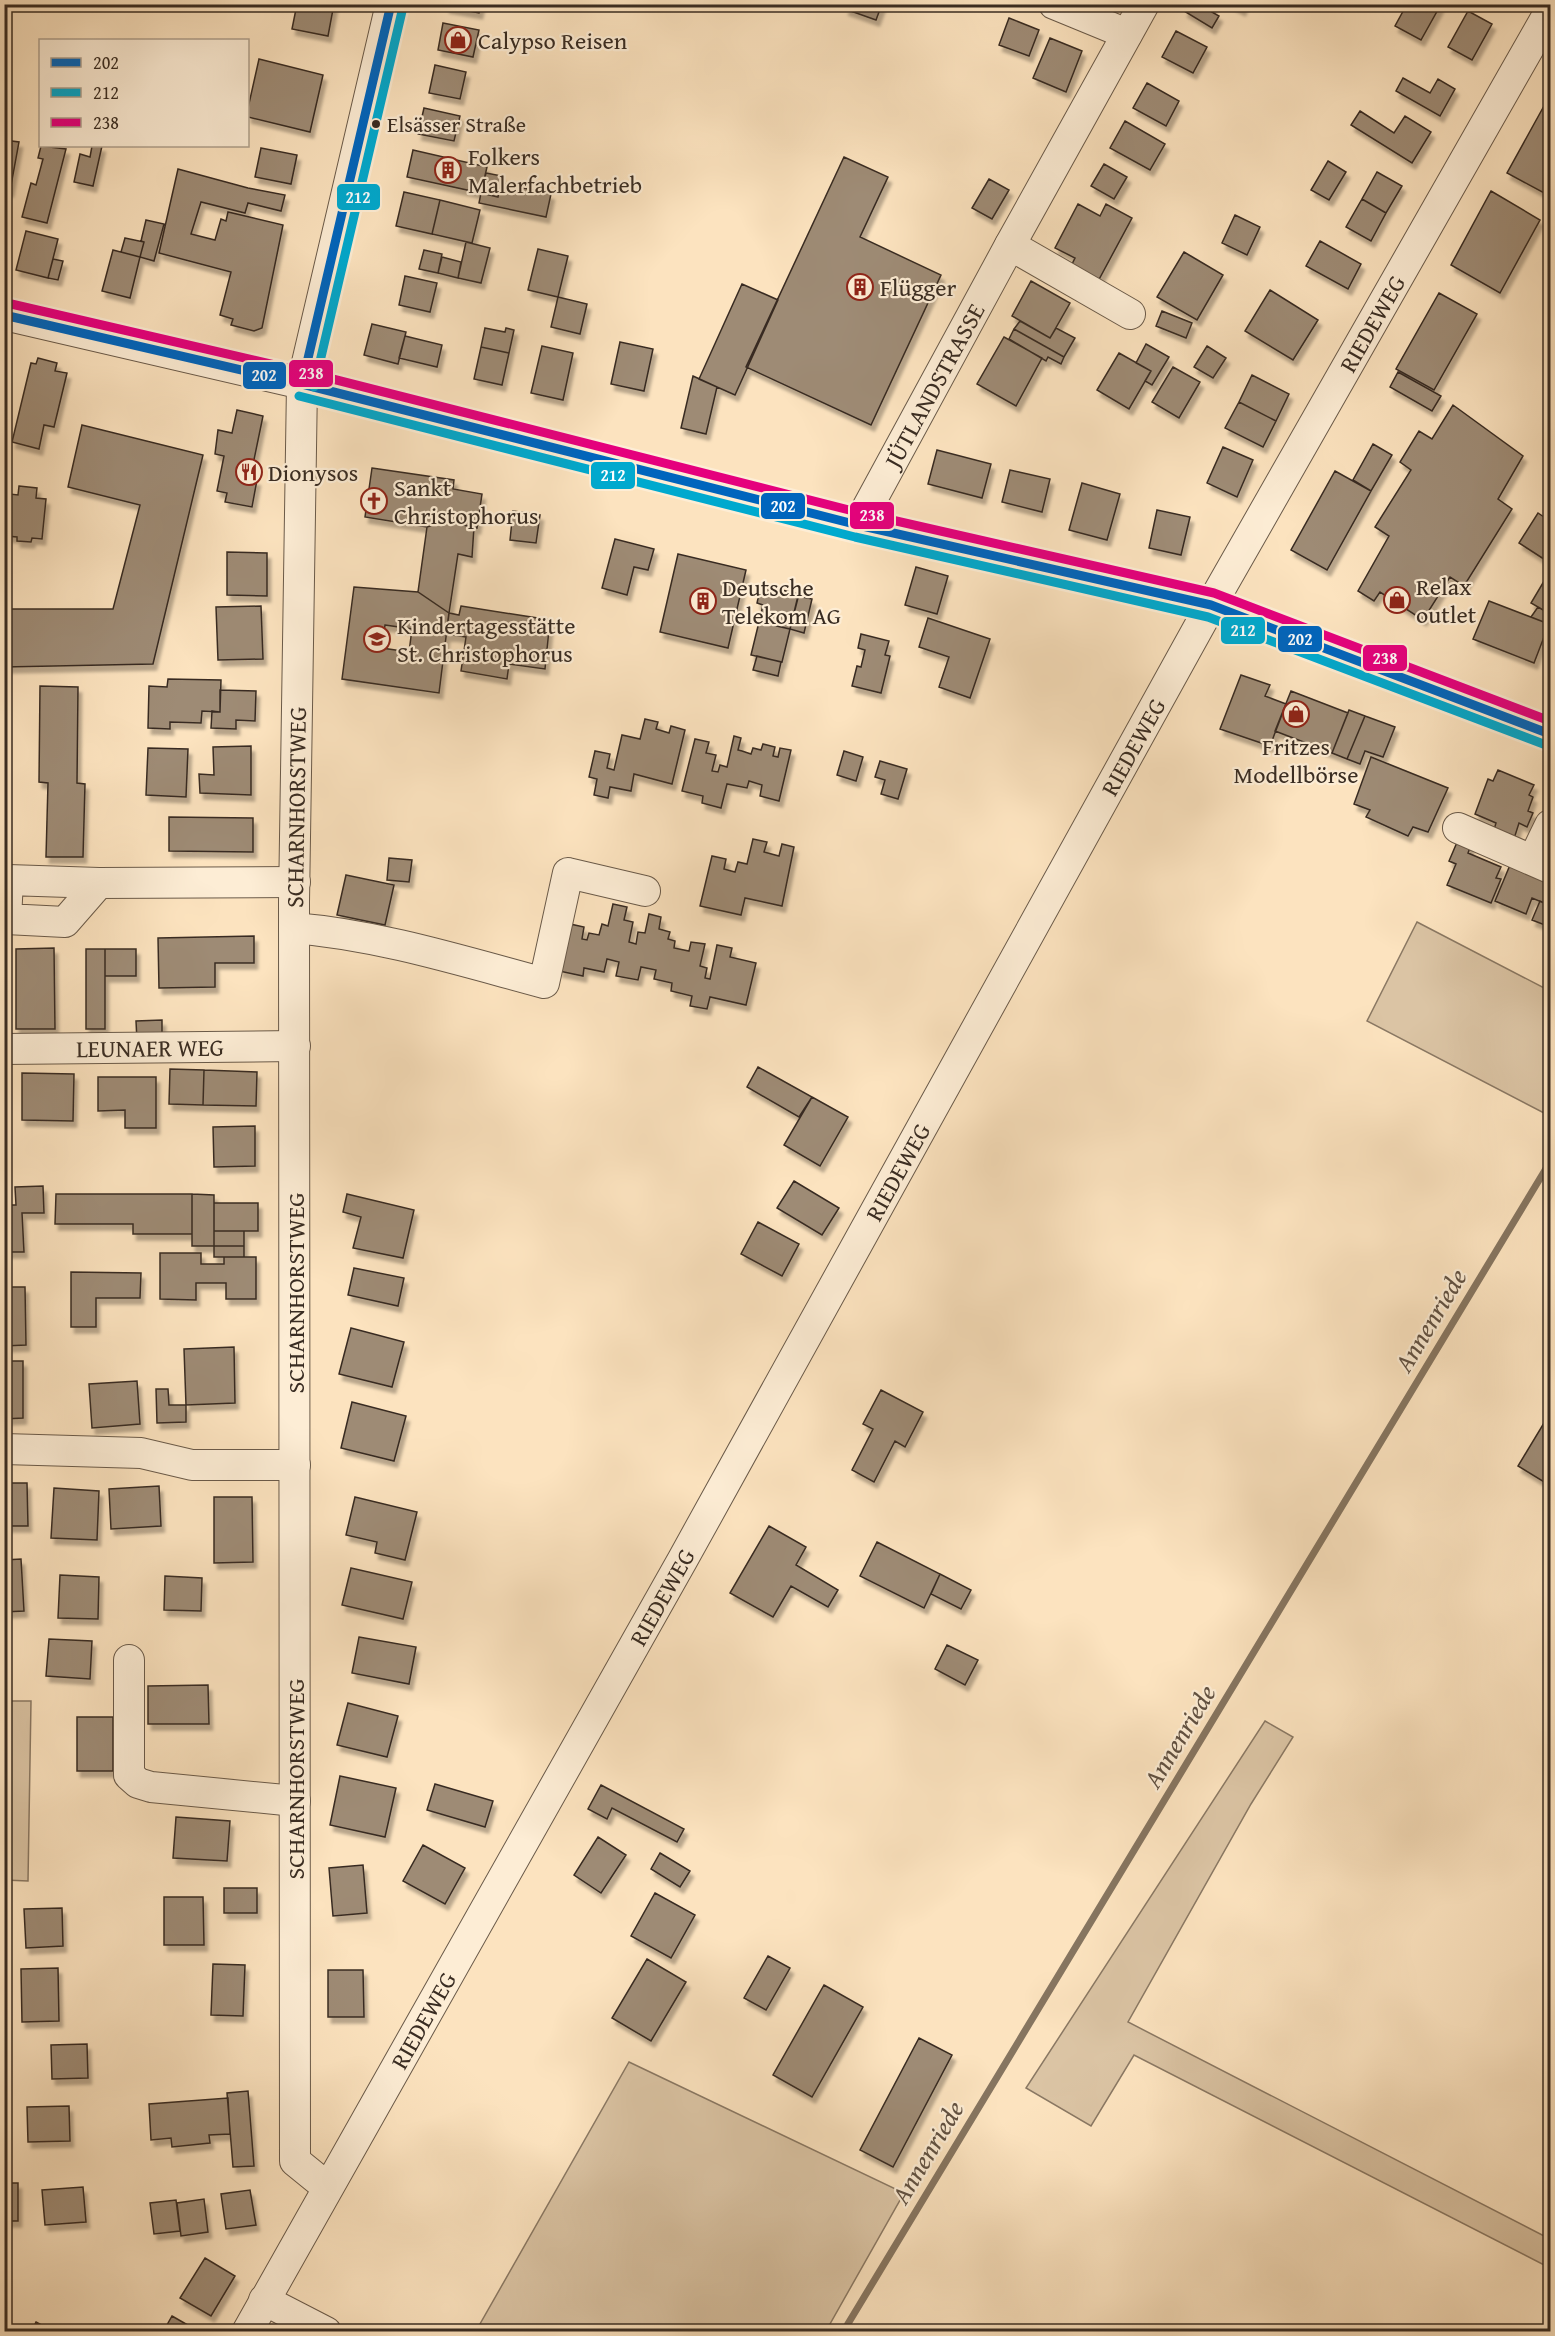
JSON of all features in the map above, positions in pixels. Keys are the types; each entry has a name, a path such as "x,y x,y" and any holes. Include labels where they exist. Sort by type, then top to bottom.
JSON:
{"street":[{"name":"SCHARNHORSTWEG","path":"327,2187 295,2161 294,928 302,384 391,4"},
{"path":"1054,4 1127,34"},
{"name":"JÜTLANDSTRASSE","path":"858,525 1144,4"},
{"name":"RIEDEWEG","path":"247,2331 688,1549 1211,605 1551,11"},
{"path":"1010,245 1130,314"},
{"path":"4,315 302,384 858,525 1211,605 1551,734"},
{"path":"1458,828 1542,864 1551,825"},
{"path":"294,928 332,931 405,946 544,983 568,873 645,891"},
{"path":"99,883 295,882"},
{"name":"LEUNAER WEG","path":"4,1049 295,1046"},
{"path":"4,1449 141,1453 192,1465 295,1465"},
{"path":"129,1660 129,1775 138,1783 202,1793 295,1801"},
{"path":"264,2300 326,2331"}],"shaded area":[{"path":"1417,922 1550,991 1550,1103 1544,1113 1367,1021"},
{"path":"4,1701 31,1701 28,1881 5,1880"},
{"path":"1265,1721 1293,1737 1251,1804 1128,2022 1550,2239 1550,2268 1134,2055 1091,2126 1026,2088"},
{"path":"629,2062 904,2193 826,2331 476,2331"}],"building":[{"path":"297,4 334,4 328,36 292,29"},
{"path":"447,4 481,4 479,13 446,7"},
{"path":"847,4 882,4 876,20 845,9"},
{"path":"1188,4 1214,4 1210,11 1219,16 1212,28 1184,11"},
{"path":"1231,4 1244,4 1242,10"},
{"path":"1407,4 1440,6 1421,40 1395,26"},
{"path":"1468,11 1492,24 1472,60 1448,47"},
{"path":"1009,18 1039,30 1029,56 999,45"},
{"name":"Calypso Reisen","path":"443,23 479,30 473,57 438,50"},
{"path":"1176,31 1207,47 1193,73 1162,57"},
{"path":"1050,38 1082,51 1066,92 1033,78"},
{"path":"259,59 323,75 310,132 249,117 249,104"},
{"path":"435,65 466,72 460,99 429,93"},
{"path":"1403,78 1430,93 1438,79 1455,89 1440,116 1396,91"},
{"path":"1147,83 1179,101 1166,126 1133,108"},
{"path":"1550,95 1550,186 1546,194 1507,173"},
{"path":"424,108 460,116 454,141 418,134"},
{"path":"1360,111 1394,133 1405,116 1431,132 1412,163 1351,125"},
{"path":"1125,121 1165,144 1150,170 1110,148"},
{"path":"4,140 19,142 10,191 4,190"},
{"path":"41,147 66,149 47,223 22,217 31,183 36,185 43,159 38,158"},
{"path":"92,147 102,147 93,186 74,182 80,154 90,157"},
{"path":"261,148 297,155 291,184 255,177"},
{"name":"Folkers Malerfachbetrieb","path":"413,150 487,167 481,193 407,177"},
{"name":"Flügger","path":"844,157 888,177 860,237 941,275 871,425 746,367"},
{"path":"1328,161 1346,172 1329,200 1311,190"},
{"path":"1104,164 1127,177 1114,199 1091,186"},
{"path":"178,169 248,188 285,195 281,211 248,203 245,213 201,202 191,234 215,240 221,219 226,221 228,212 283,225 262,328 254,331 231,325 233,319 220,315 231,272 159,253"},
{"path":"1377,172 1402,186 1386,213 1362,199"},
{"path":"486,173 502,176 498,197 481,193"},
{"path":"989,179 1009,190 992,219 972,208"},
{"path":"501,183 551,194 546,217 479,203 481,193 498,197"},
{"path":"1491,191 1540,220 1500,293 1451,265"},
{"path":"404,192 440,200 432,234 396,226"},
{"path":"1362,199 1386,213 1371,241 1346,227"},
{"path":"440,200 480,210 472,243 432,234"},
{"path":"1078,204 1100,216 1106,204 1132,218 1096,285 1069,270 1075,258 1055,248"},
{"path":"1235,215 1260,227 1247,255 1222,243"},
{"path":"146,220 164,224 154,261 140,257"},
{"path":"26,231 58,239 48,278 16,270"},
{"path":"125,238 144,242 140,257 121,252"},
{"path":"1320,241 1361,264 1348,289 1306,266"},
{"path":"466,242 490,248 481,283 458,278"},
{"path":"538,249 568,256 558,297 528,290"},
{"path":"113,250 140,257 130,298 102,291"},
{"path":"424,250 442,254 438,273 419,269"},
{"path":"1184,252 1223,275 1197,320 1157,297"},
{"path":"442,257 461,262 458,278 438,273"},
{"path":"53,259 63,261 58,280 48,278"},
{"path":"405,276 437,283 430,312 399,305"},
{"path":"1031,281 1070,303 1050,338 1012,316"},
{"path":"742,284 778,300 735,395 699,379"},
{"path":"1270,290 1318,320 1293,360 1245,331"},
{"path":"1439,293 1477,314 1434,390 1396,369"},
{"path":"558,297 587,304 580,334 551,327"},
{"path":"1162,311 1192,323 1186,338 1156,326"},
{"path":"1020,321 1050,338 1056,328 1075,338 1064,357 1014,329"},
{"path":"372,324 406,332 398,364 364,355"},
{"path":"485,328 505,332 506,328 514,330 509,353 481,347"},
{"path":"1014,329 1064,357 1061,364 1048,357 1046,361 1009,339"},
{"path":"405,336 442,345 437,367 399,358"},
{"path":"1004,337 1042,358 1016,406 977,384"},
{"path":"620,342 653,349 644,391 611,384"},
{"path":"1146,344 1169,357 1152,385 1145,381 1151,371 1136,363"},
{"path":"542,346 573,353 563,400 531,393"},
{"path":"1207,346 1226,358 1213,378 1194,367"},
{"path":"481,347 509,353 502,385 474,379"},
{"path":"1119,353 1151,371 1129,409 1097,390"},
{"path":"38,358 57,363 55,371 67,373 54,427 44,425 39,449 12,442 31,363 36,364"},
{"path":"1173,367 1200,382 1179,418 1152,402"},
{"path":"1398,372 1441,396 1432,411 1390,387"},
{"path":"1252,375 1289,394 1276,421 1239,402"},
{"path":"693,376 717,387 706,434 681,428"},
{"path":"1239,402 1276,421 1263,447 1225,428"},
{"path":"1453,405 1523,456 1498,499 1512,509 1464,586 1450,577 1423,620 1380,592 1374,601 1358,591 1389,536 1375,527 1411,470 1400,462 1419,431 1432,439"},
{"path":"237,410 263,416 250,479 257,480 252,507 225,502 227,493 217,491 224,456 215,454 218,430 232,433"},
{"path":"82,425 203,455 153,664 4,667 4,609 113,609 140,505 68,487"},
{"path":"1373,444 1392,455 1371,491 1353,480"},
{"path":"1223,447 1253,460 1237,497 1207,483"},
{"path":"937,450 991,464 982,498 928,484"},
{"path":"372,468 454,480 453,489 482,494 477,528 445,521 427,527 365,517"},
{"path":"1010,470 1050,479 1042,512 1002,502"},
{"path":"1335,471 1371,491 1327,570 1291,550"},
{"path":"1082,483 1120,494 1107,540 1069,530"},
{"path":"19,486 37,488 36,498 46,499 42,539 32,538 31,542 17,541 17,537 6,536 10,494 18,495"},
{"path":"1550,506 1550,563 1519,543 1538,513 1544,517"},
{"path":"1157,510 1190,517 1181,555 1149,548"},
{"path":"513,511 540,515 536,543 510,540"},
{"path":"445,521 474,527 472,557 458,554 449,613 418,592 427,527"},
{"path":"615,539 654,549 648,570 634,567 627,595 602,588"},
{"path":"227,552 267,553 267,596 227,595"},
{"name":"Deutsche Telekom AG","path":"678,554 746,570 728,648 660,632"},
{"path":"916,567 948,576 937,614 905,605"},
{"path":"1550,571 1550,614 1531,603"},
{"path":"761,585 799,594 790,629 759,622 763,605 757,603"},
{"path":"354,587 418,592 449,613 439,693 342,679","holes":["385,625 412,629 409,652 382,648"]},
{"path":"798,596 812,599 804,633 790,629"},
{"path":"1489,601 1549,624 1534,663 1473,639"},
{"path":"261,606 263,659 218,660 216,607"},
{"path":"461,606 550,620 545,669 509,664 507,679 461,671 466,637 446,634 449,613 459,615"},
{"path":"1538,607 1550,614 1546,623 1531,617"},
{"path":"928,618 990,639 970,698 939,687 949,657 919,647"},
{"path":"759,622 790,629 782,662 751,655"},
{"path":"861,634 889,641 885,655 890,656 881,693 852,686 857,666 861,667 865,650 858,648"},
{"path":"757,656 781,662 778,676 753,670"},
{"path":"1241,675 1270,685 1265,696 1286,704 1270,746 1220,729"},
{"path":"168,679 221,680 220,712 202,711 201,723 170,722 170,729 148,728 149,686 167,687"},
{"path":"40,686 78,687 77,783 85,784 83,857 46,857 48,783 39,782"},
{"path":"220,690 256,691 255,721 236,720 236,729 211,728 212,711 220,712"},
{"path":"1291,691 1348,713 1332,753 1275,731"},
{"path":"1349,710 1365,716 1347,759 1332,753"},
{"path":"1365,716 1395,727 1383,757 1365,751 1360,764 1347,759"},
{"path":"645,719 658,722 656,729 669,733 671,726 685,730 672,784 634,774 631,791 610,787 608,798 594,795 597,779 589,777 595,751 610,754 607,768 614,770 622,735 640,739"},
{"path":"734,736 741,738 738,750 751,754 753,748 761,750 763,744 775,747 773,756 778,757 780,748 791,750 779,801 760,796 762,785 749,781 747,788 727,784 721,808 702,803 703,796 682,791 695,739 709,742 706,753 716,755 712,771 718,772 720,765 727,767"},
{"path":"251,746 251,795 200,793 199,774 214,775 213,747"},
{"path":"148,748 188,749 186,797 146,795"},
{"path":"844,751 863,757 856,781 837,775"},
{"path":"1371,757 1448,788 1428,832 1413,827 1408,836 1366,817 1370,810 1354,804"},
{"path":"880,761 907,769 898,799 881,794 885,780 875,777"},
{"path":"1498,770 1534,785 1529,795 1533,797 1528,811 1533,813 1527,827 1519,823 1513,842 1493,833 1496,823 1475,814 1488,779 1493,781"},
{"path":"169,817 253,818 253,852 169,851"},
{"path":"753,839 767,842 764,852 779,856 782,844 794,847 782,906 745,898 741,915 700,906 712,856 726,859 724,869 735,872 738,862 747,864"},
{"path":"1458,840 1471,845 1468,853 1501,867 1496,878 1501,879 1491,903 1447,885 1456,864 1449,861"},
{"path":"389,858 412,860 409,882 387,880"},
{"path":"1510,865 1550,881 1544,903 1532,898 1526,914 1495,901"},
{"path":"346,875 394,885 385,925 337,915"},
{"path":"1549,891 1550,927 1532,920 1540,901 1544,903"},
{"path":"613,904 627,907 624,920 633,922 629,942 636,944 638,932 645,933 649,914 661,917 659,929 670,932 668,939 675,941 674,948 689,951 691,942 705,944 700,966 707,968 705,978 710,979 717,945 732,948 730,957 756,963 746,1005 710,997 707,1009 690,1006 692,996 671,991 672,983 654,979 656,970 641,967 638,980 616,976 619,962 607,959 604,972 584,968 583,976 559,971 570,924 584,927 582,939 587,940 589,933 599,935 602,924 608,926"},
{"path":"254,936 254,963 215,963 215,987 159,988 158,938"},
{"path":"54,948 55,1029 16,1029 16,949"},
{"path":"86,949 105,949 105,1029 86,1029"},
{"path":"105,949 136,949 136,976 105,976"},
{"path":"162,1020 162,1040 137,1041 136,1021"},
{"path":"758,1067 812,1097 799,1117 747,1087"},
{"path":"170,1069 204,1070 203,1105 169,1104"},
{"path":"204,1070 257,1072 256,1106 203,1105"},
{"path":"22,1073 74,1074 73,1121 22,1120"},
{"path":"98,1077 156,1077 156,1128 125,1128 125,1110 98,1111"},
{"path":"812,1097 848,1117 820,1166 784,1145"},
{"path":"255,1126 255,1166 214,1167 213,1127"},
{"path":"794,1181 839,1208 822,1235 777,1208"},
{"path":"43,1186 44,1213 22,1213 24,1252 4,1252 4,1205 16,1205 15,1187"},
{"path":"56,1194 192,1194 192,1234 133,1234 133,1224 55,1224"},
{"path":"192,1194 214,1195 214,1246 192,1246"},
{"path":"347,1194 414,1210 403,1258 353,1248 361,1217 343,1212"},
{"path":"214,1203 258,1203 258,1231 214,1231"},
{"path":"758,1222 799,1244 782,1276 741,1254"},
{"path":"214,1231 244,1231 244,1246 214,1246"},
{"path":"214,1246 244,1246 244,1257 214,1257"},
{"path":"160,1253 201,1253 201,1264 224,1264 224,1257 256,1257 256,1299 226,1299 226,1283 196,1283 196,1300 160,1299"},
{"path":"354,1268 404,1278 398,1306 348,1295"},
{"path":"71,1272 141,1273 140,1298 96,1298 96,1327 71,1327"},
{"path":"4,1287 25,1287 26,1345 4,1346"},
{"path":"351,1328 404,1342 392,1387 339,1374"},
{"path":"234,1347 235,1403 186,1405 184,1349"},
{"path":"4,1361 23,1361 23,1418 4,1419"},
{"path":"137,1381 140,1424 92,1428 89,1384"},
{"path":"156,1389 168,1389 169,1405 186,1405 186,1422 157,1423"},
{"path":"881,1390 923,1412 905,1447 895,1441 874,1482 852,1470 873,1429 863,1424"},
{"path":"352,1402 406,1416 394,1461 341,1448"},
{"path":"1550,1413 1550,1483 1549,1485 1518,1466"},
{"path":"4,1483 27,1483 28,1526 4,1526"},
{"path":"159,1486 161,1526 111,1529 109,1489"},
{"path":"54,1488 99,1491 97,1540 51,1538"},
{"path":"214,1497 252,1497 253,1562 214,1563"},
{"path":"355,1497 417,1512 405,1560 375,1553 377,1542 346,1535"},
{"path":"769,1526 806,1547 796,1565 838,1590 828,1607 791,1586 773,1617 730,1593"},
{"path":"877,1542 940,1574 924,1608 860,1576"},
{"path":"21,1559 24,1611 4,1612 4,1560"},
{"path":"351,1568 412,1582 403,1619 342,1605"},
{"path":"940,1574 971,1590 961,1609 931,1594"},
{"path":"60,1575 99,1577 98,1619 58,1618"},
{"path":"165,1576 202,1578 201,1611 164,1610"},
{"path":"359,1637 416,1647 409,1684 352,1673"},
{"path":"49,1639 92,1641 90,1679 46,1676"},
{"path":"947,1645 978,1660 965,1685 935,1669"},
{"path":"208,1685 209,1724 148,1724 148,1686"},
{"path":"348,1703 398,1716 387,1757 337,1745"},
{"path":"77,1717 113,1717 113,1771 77,1771"},
{"path":"340,1776 396,1788 385,1837 330,1825"},
{"path":"435,1784 493,1801 485,1827 427,1810"},
{"path":"601,1785 684,1829 677,1842 612,1808 607,1819 588,1809"},
{"path":"176,1817 230,1821 227,1861 173,1858"},
{"path":"598,1837 626,1855 601,1893 574,1875"},
{"path":"423,1845 465,1868 445,1904 403,1881"},
{"path":"660,1853 690,1871 680,1887 651,1869"},
{"path":"363,1865 367,1913 333,1916 329,1868"},
{"path":"224,1888 257,1888 257,1913 224,1913"},
{"path":"655,1893 695,1915 671,1958 631,1936"},
{"path":"164,1897 203,1897 204,1945 164,1945"},
{"path":"62,1908 63,1946 26,1948 24,1909"},
{"path":"768,1956 790,1968 766,2010 744,1998"},
{"path":"647,1959 686,1982 651,2041 612,2018"},
{"path":"213,1964 245,1965 243,2016 211,2015"},
{"path":"58,1968 59,2021 22,2022 21,1969"},
{"path":"328,1970 363,1970 364,2017 328,2017"},
{"path":"824,1985 863,2007 812,2097 773,2075"},
{"path":"919,2038 952,2055 893,2167 860,2150"},
{"path":"87,2044 88,2078 52,2079 51,2045"},
{"path":"248,2091 254,2166 233,2167 227,2093"},
{"path":"228,2098 230,2134 209,2135 210,2143 172,2147 171,2138 151,2140 149,2104"},
{"path":"69,2106 70,2141 28,2142 27,2107"},
{"path":"4,2183 18,2183 18,2221 4,2221"},
{"path":"83,2187 86,2222 45,2225 42,2190"},
{"path":"250,2190 256,2225 226,2229 221,2194"},
{"path":"204,2199 208,2232 181,2236 177,2203"},
{"path":"176,2200 180,2231 154,2234 150,2203"},
{"path":"205,2258 235,2276 211,2316 180,2298"},
{"path":"172,2316 200,2332 163,2332"},
{"path":"36,2322 54,2332 31,2332"}],"waterway":[{"name":"Annenriede","path":"843,2332 1550,1162"}],"transit line":[{"name":"202","path":"302,384 391,4"},
{"name":"212","path":"314,387 403,7"},
{"name":"238","path":"7,303 305,372 861,513 1214,593 1550,721"},
{"name":"202","path":"4,315 302,384 858,525 1211,605 1550,734"},
{"name":"212","path":"299,396 855,537 1208,617 1546,745"}],"place":[{"name":"Calypso Reisen","path":"458,40"},
{"name":"Elsässer Straße","path":"376,124"},
{"name":"Folkers Malerfachbetrieb","path":"448,170"},
{"name":"Flügger","path":"860,287"},
{"name":"Dionysos","path":"249,472"},
{"name":"Sankt Christophorus","path":"374,501"},
{"name":"Relax outlet","path":"1397,600"},
{"name":"Deutsche Telekom AG","path":"703,601"},
{"name":"Kindertagesstätte St. Christophorus","path":"377,639"},
{"name":"Fritzes Modellbörse","path":"1296,714"}]}
